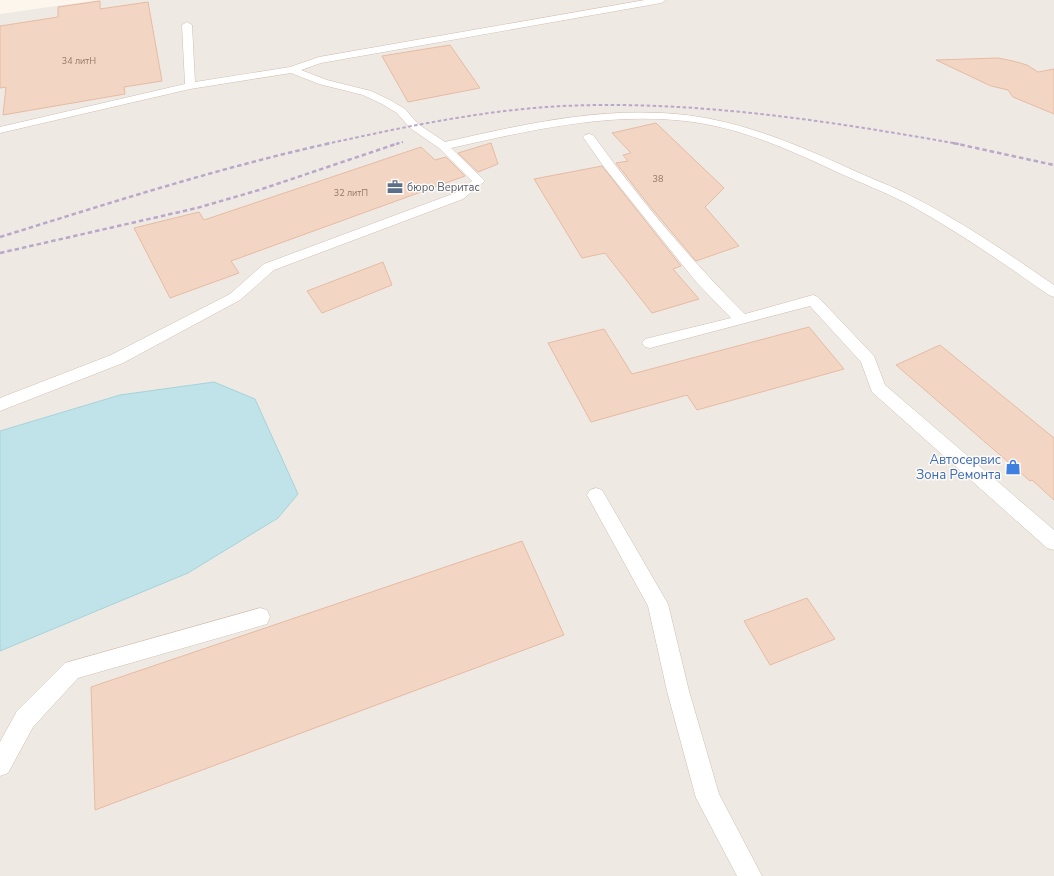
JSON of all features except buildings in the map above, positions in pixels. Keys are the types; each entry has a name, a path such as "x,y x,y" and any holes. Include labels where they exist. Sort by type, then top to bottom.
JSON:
{"lane":[{"path":"0,130 190,86 292,70 319,60 661,0"},
{"path":"187,25 190,86"},
{"path":"0,405 124,355 235,297 269,267 459,196 479,181 443,146 414,126 401,112 386,102 367,93 323,82 292,70"},
{"path":"443,146 493,134 574,121 606,118 661,116 696,119 731,126 819,157 920,205 963,231 1054,292"},
{"path":"589,137 608,164 702,280 742,320"},
{"path":"650,343 742,320 813,300 868,360 878,388 1054,542"},
{"path":"596,495 658,604 678,691 708,798 750,876"},
{"path":"0,765 25,719 72,670 260,617"}],"shaded area":[{"path":"98,0 1054,0 1054,876 0,876 0,14"}],"water":[{"path":"214,382 255,399 298,494 278,518 188,573 0,651 0,431 120,395"}],"railway":[{"path":"326,144 473,115 533,108 613,105 712,109 762,114 811,120 953,143"},
{"path":"396,144 403,142"},
{"path":"0,237 247,163 331,143"},
{"path":"953,143 959,144"},
{"path":"953,143 1054,165"},
{"path":"0,253 197,208 259,190 396,144"}],"place":[{"name":"бюро Веритас","path":"395,187"},
{"name":"Автосервис Зона Ремонта","path":"1013,467"}]}
